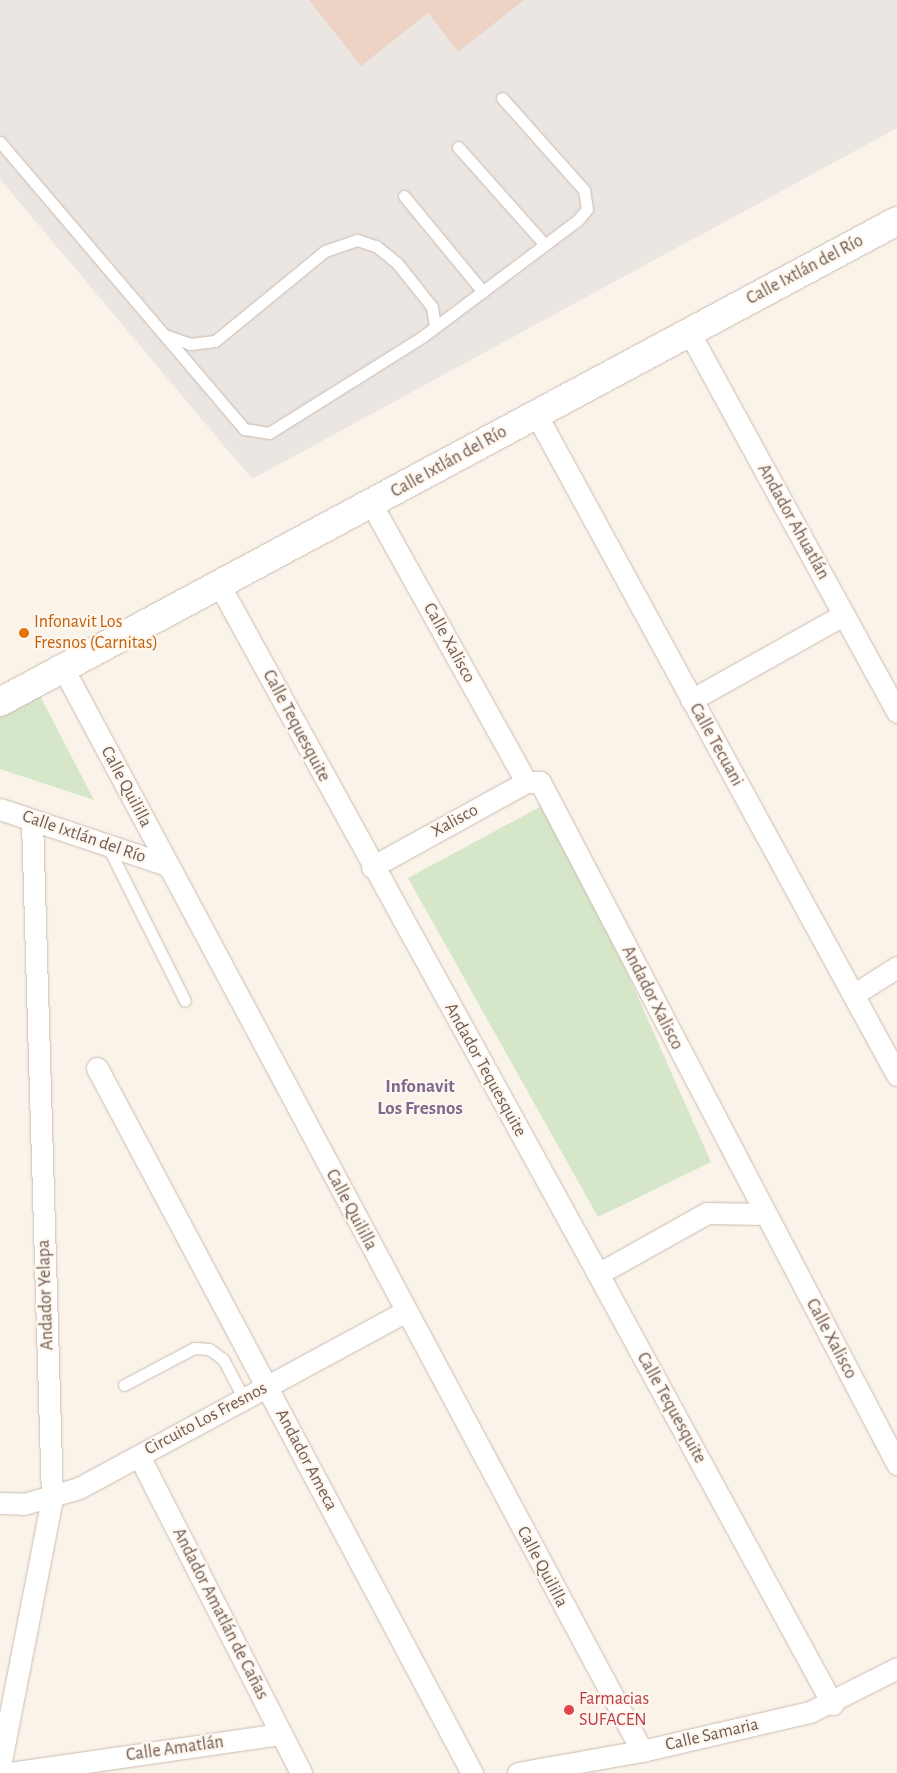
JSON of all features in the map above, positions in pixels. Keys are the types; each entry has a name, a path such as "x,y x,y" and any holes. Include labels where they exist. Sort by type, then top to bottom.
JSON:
{"street":[{"name":"Calle Ixtlán del Río","path":"0,702 372,505 536,414 897,221"},
{"name":"Andador Ahuatlán","path":"689,332 897,712"},
{"name":"Calle Tecuani","path":"536,414 897,1075"},
{"name":"Calle Xalisco","path":"372,505 533,782"},
{"name":"Calle Tequesquite","path":"220,586 372,867"},
{"path":"691,700 844,615"},
{"name":"Calle Quililla","path":"63,668 405,1312 642,1751"},
{"name":"Xalisco","path":"372,867 533,782"},
{"name":"Andador Xalisco","path":"533,782 764,1214"},
{"name":"Calle Ixtlán del Río","path":"0,809 167,865"},
{"name":"Andador Yelapa","path":"0,1766 52,1498 32,820"},
{"name":"Andador Tequesquite","path":"372,867 598,1274"},
{"path":"853,995 897,966"},
{"name":"Andador Ameca","path":"97,1068 472,1773"},
{"path":"598,1274 707,1213 739,1210 764,1214"},
{"name":"Calle Xalisco","path":"764,1214 897,1464"},
{"name":"Calle Tequesquite","path":"598,1274 832,1704"},
{"name":"Circuito Los Fresnos","path":"0,1503 24,1504 52,1498 139,1456 405,1312"},
{"name":"Andador Amatlán de Cañas","path":"139,1456 301,1773"},
{"name":"Calle Samaria","path":"518,1773 642,1751 832,1704 897,1668"},
{"name":"Calle Amatlán","path":"10,1773 281,1734"}],"lane":[{"path":"0,142 167,336 180,357 244,429 269,433 422,337 435,325 483,292 545,245 587,209 584,190 502,98"},
{"path":"458,147 545,245"},
{"path":"404,196 483,292"},
{"path":"167,336 190,344 215,341 325,251 357,240 376,246 397,263 432,307 435,325"},
{"path":"107,845 185,1001"},
{"path":"124,1385 194,1348 209,1349 223,1359 244,1399"}],"shaded area":[{"path":"0,0 897,0 897,128 252,479 0,179"}],"green space":[{"path":"38,692 94,800 0,769 0,712"},
{"path":"551,801 711,1162 598,1217 408,878"}],"building":[{"path":"309,0 524,0 458,52 428,13 361,66"}],"place":[{"name":"Infonavit Los Fresnos (Carnitas)","path":"24,633"},
{"name":"Farmacias SUFACEN","path":"569,1710"}],"district":[{"name":"Infonavit Los Fresnos","path":"420,1098"}]}
